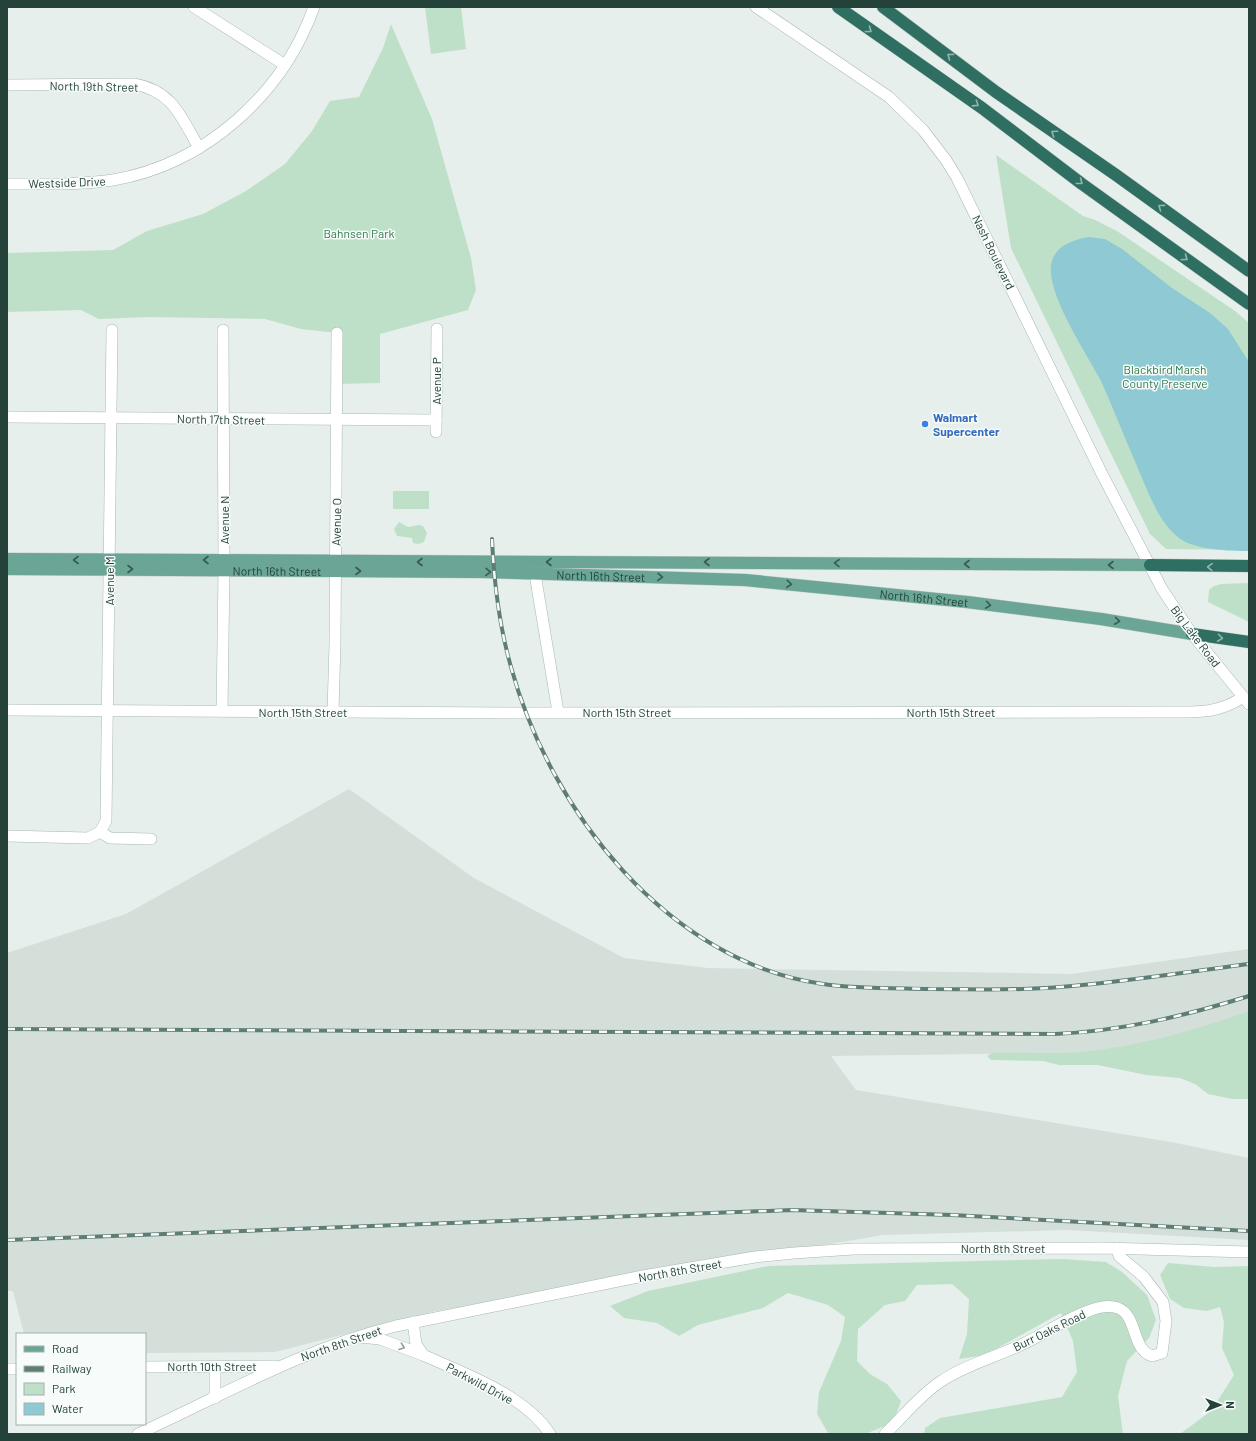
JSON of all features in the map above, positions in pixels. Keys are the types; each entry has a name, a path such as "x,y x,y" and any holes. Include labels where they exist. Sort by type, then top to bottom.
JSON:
{"highway":[{"path":"838,7 982,108 1082,184 1249,304"},
{"path":"883,7 996,92 1116,175 1249,271"},
{"path":"1150,565 1249,566"},
{"path":"1192,634 1249,642"}],"main road":[{"name":"North 16th Street","path":"7,559 109,565"},
{"name":"North 16th Street","path":"7,569 109,565 1150,565"},
{"name":"North 16th Street","path":"336,566 745,580 817,586 1101,619 1192,634"}],"street":[{"path":"195,7 285,65"},
{"name":"Westside Drive","path":"7,184 73,184 115,180 168,164 199,148 241,117 259,99 285,65 302,36 314,7"},
{"name":"Nash Boulevard","path":"756,7 889,97 923,130 946,160 964,192 1102,474 1150,565"},
{"name":"North 19th Street","path":"7,85 134,84 146,86 170,100 199,148"},
{"name":"Avenue P","path":"436,432 437,329"},
{"name":"Avenue M","path":"100,832 106,821 112,330"},
{"name":"Avenue N","path":"222,711 224,565 223,330"},
{"name":"Avenue O","path":"333,712 336,566 337,333"},
{"name":"North 17th Street","path":"7,417 436,420"},
{"name":"Big Lake Road","path":"1150,565 1162,589 1192,634 1246,700"},
{"path":"535,574 558,712"},
{"name":"North 15th Street","path":"7,710 333,712 1199,712 1226,708 1246,700"},
{"path":"7,836 88,838 100,832 110,838 151,839"},
{"name":"North 8th Street","path":"138,1434 280,1366 353,1336 414,1322 643,1276 748,1258 854,1249 1117,1248 1249,1252"},
{"name":"Burr Oaks Road","path":"885,1434 940,1382 1029,1341 1074,1317 1100,1308 1114,1307 1122,1311 1128,1316 1139,1344 1145,1352 1152,1356 1162,1353 1166,1312 1161,1297 1144,1278 1119,1256 1117,1248"},
{"path":"414,1322 416,1344 423,1355"},
{"name":"Parkwild Drive","path":"353,1336 380,1340 423,1355 503,1393 525,1408 550,1434"},
{"name":"North 10th Street","path":"146,1367 280,1366"},
{"path":"215,1367 215,1398"}],"shaded area":[{"path":"349,789 474,878 624,958 708,968 1071,974 1249,949 1249,1018 1126,1052 831,1056 856,1090 1171,1142 1249,1158 1249,1240 1067,1230 883,1235 436,1311 275,1352 146,1353 146,1333 24,1333 13,1291 7,1291 7,953 126,914"}],"green space":[{"path":"425,7 461,7 466,49 431,54"},
{"name":"Bahnsen Park","path":"391,24 432,119 471,258 476,290 468,310 380,334 380,383 337,384 337,333 301,329 265,319 148,317 99,319 81,310 7,312 7,253 113,250 147,231 203,214 246,191 285,164 312,131 330,101 359,97 383,48"},
{"name":"Blackbird Marsh County Preserve","path":"996,155 1083,216 1117,231 1235,311 1249,323 1249,550 1166,549 1150,534 1011,248"},
{"path":"393,491 429,491 429,509 393,509"},
{"path":"399,522 408,527 419,525 423,526 427,533 424,542 418,544 413,543 412,538 397,536 394,529"},
{"path":"1249,583 1249,622 1208,602 1209,590 1214,586 1221,584"},
{"path":"1249,1011 1249,1099 1232,1099 1208,1094 1195,1084 1180,1078 1146,1075 1098,1065 1059,1065 1043,1061 991,1060 987,1056 992,1053 1059,1053 1102,1050 1166,1037 1209,1025"},
{"path":"1063,1259 1106,1262 1122,1272 1147,1295 1156,1320 1149,1338 1127,1361 1118,1396 1123,1434 924,1434 925,1428 940,1418 1062,1397 1077,1372 1073,1341 1061,1313 985,1355 959,1359 967,1334 969,1299 952,1284 917,1285 905,1301 885,1305 858,1329 857,1361 870,1374 887,1384 901,1401 893,1423 865,1434 828,1433 817,1414 819,1392 841,1341 845,1317 828,1305 788,1293 763,1308 698,1325 679,1336 657,1323 624,1318 610,1306 648,1291 768,1266"},
{"path":"1168,1263 1214,1267 1249,1266 1249,1434 1180,1434 1211,1411 1234,1375 1222,1348 1224,1322 1220,1307 1207,1311 1184,1308 1170,1299 1160,1275"}],"water":[{"name":"Blackbird Marsh County Preserve","path":"1089,237 1105,239 1122,249 1172,288 1210,313 1228,329 1249,362 1249,551 1212,549 1186,542 1179,538 1165,524 1155,507 1101,381 1061,308 1051,277 1051,265 1056,253 1070,242"}],"railway":[{"path":"492,539 498,604 503,635 511,667 529,721 554,774 586,824 623,871 666,912 714,945 766,970 823,984 877,988 995,990 1044,988 1131,980 1249,964"},
{"path":"7,1029 1055,1034 1105,1030 1129,1026 1177,1016 1249,996"},
{"path":"7,1240 792,1210 952,1215 1249,1231"}],"place":[{"name":"Walmart Supercenter","path":"925,424"}]}
